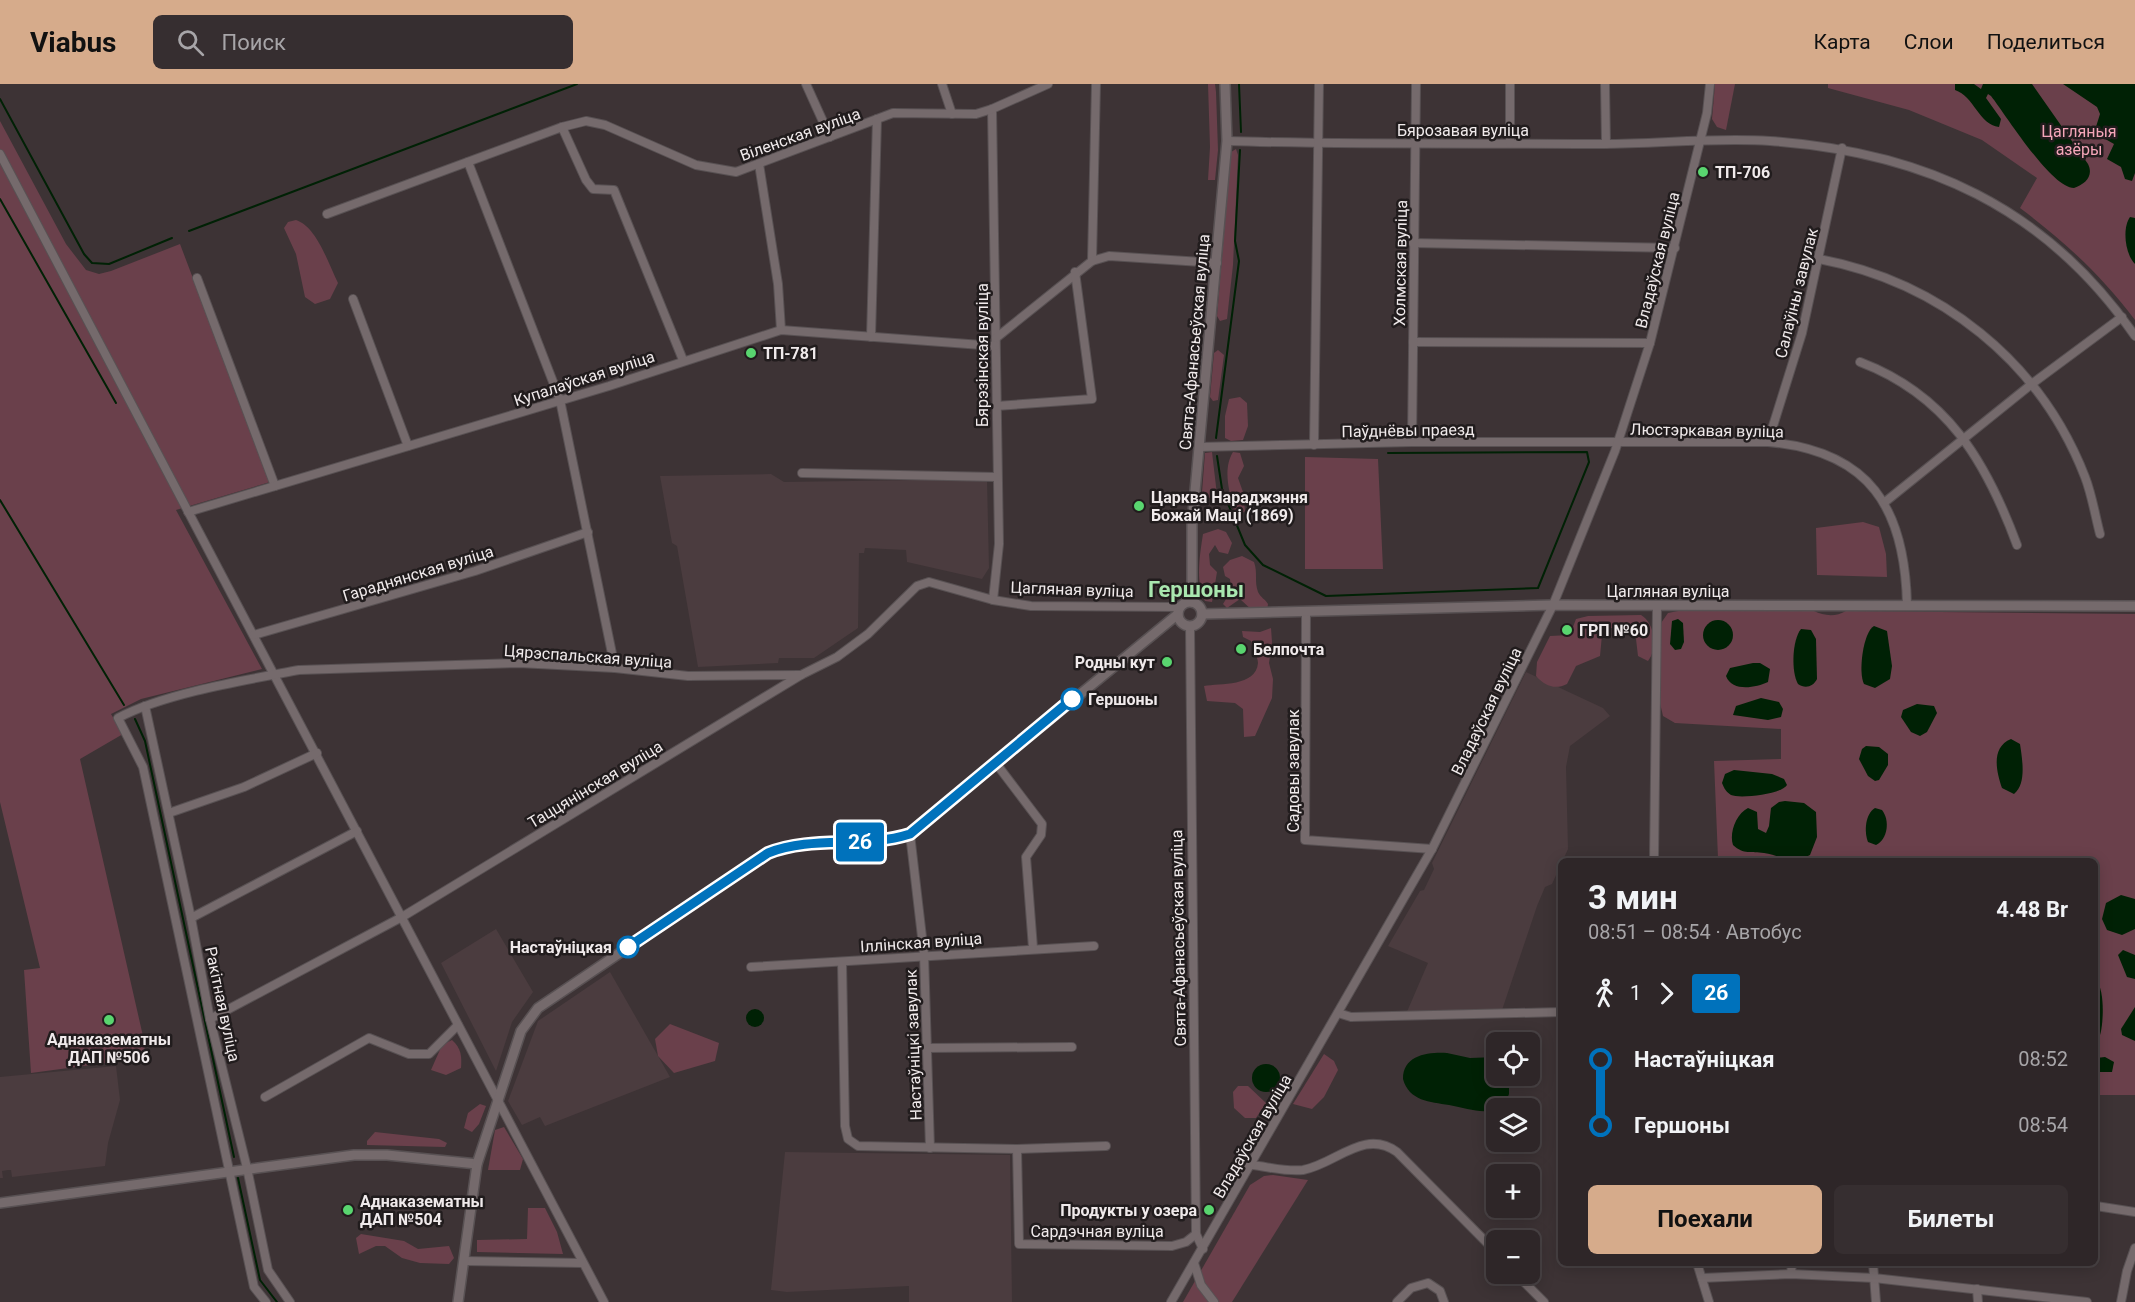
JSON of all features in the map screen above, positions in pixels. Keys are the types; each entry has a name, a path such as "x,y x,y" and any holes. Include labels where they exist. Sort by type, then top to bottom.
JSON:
{"street":[{"path":"806,84 830,137"},
{"path":"942,84 952,114"},
{"name":"Віленская вуліца","path":"327,214 562,127 586,121 605,125 696,165 736,172 893,113 976,114 1048,84"},
{"path":"1092,261 1096,84"},
{"name":"Свята-Афанасьеўская вуліца","path":"1192,602 1192,530 1227,141 1225,84"},
{"path":"1314,445 1319,84"},
{"name":"Холмская вуліца","path":"1412,442 1416,84"},
{"path":"1510,84 1510,143"},
{"path":"1605,84 1606,144"},
{"name":"Владаўская вуліца","path":"1171,1302 1432,849 1553,605 1618,442 1650,343 1700,142 1710,84"},
{"name":"Бярэзінская вуліца","path":"992,109 996,477 999,544 993,600"},
{"path":"871,337 877,119"},
{"path":"562,127 586,180 593,189 614,190 682,360"},
{"name":"Бярозавая вуліца","path":"1227,141 1318,144 1606,144 1767,141 1842,148 1922,170 1957,184 1992,202 2051,243 2097,286 2135,336"},
{"name":"Салаўіны завулак","path":"1768,442 1802,333 1842,148"},
{"path":"0,154 604,1302"},
{"path":"468,162 560,400 615,668"},
{"path":"759,164 778,284 781,330"},
{"path":"1413,243 1675,248"},
{"path":"996,342 1075,272 1092,261 1109,256 1217,263"},
{"path":"1819,259 1855,266 1917,291 1979,330 2003,351 2033,383 2062,430 2085,477 2100,534"},
{"path":"996,406 1092,399 1075,272"},
{"path":"197,278 275,486"},
{"path":"352,299 408,446"},
{"path":"1885,502 2033,383 2122,317"},
{"name":"Купалаўская вуліца","path":"188,512 560,400 781,330 871,337 996,342"},
{"path":"1413,342 1650,343"},
{"path":"1860,362 1881,370 1929,402 1964,439 2001,500 2017,545"},
{"name":"Паўднёвы праезд","path":"1199,447 1412,442 1618,442"},
{"name":"Люстэркавая вуліца","path":"1618,442 1768,442 1812,449 1831,456 1863,478 1885,502 1900,533 1904,554 1907,605"},
{"path":"802,473 996,477"},
{"name":"Гараднянская вуліца","path":"254,635 475,571 588,532"},
{"name":"Цагляная вуліца","path":"929,582 993,600 1031,606 1179,611"},
{"name":"Цярэспальская вуліца","path":"118,718 145,706 275,673 299,670 519,663 615,668 688,676 801,675 868,634 917,586 929,582"},
{"path":"458,1302 477,1164 521,1031 538,1008 768,853 801,844 884,841 910,834 1179,611 1192,602 1200,607 1202,614 1197,624 1190,626 1180,621 1179,611"},
{"name":"Цагляная вуліца","path":"1202,614 1553,605 1657,607 2135,606"},
{"path":"1654,858 1657,607"},
{"name":"Садовы завулак","path":"1306,613 1305,840 1432,849"},
{"name":"Свята-Афанасьеўская вуліца","path":"1190,626 1196,1234 1203,1249"},
{"name":"Таццянінская вуліца","path":"210,1019 402,917 801,675"},
{"name":"Ракітная вуліца","path":"145,706 191,918 210,1019 247,1168 268,1270 290,1302"},
{"name":"Ракітная вуліца","path":"118,718 143,767 254,1287 266,1302"},
{"path":"169,813 244,787 317,753"},
{"path":"995,762 1042,824 1041,835 1026,857 1033,948"},
{"path":"191,918 357,831"},
{"name":"Настаўніцкі завулак","path":"910,834 924,954 930,1148"},
{"name":"Іллінская вуліца","path":"751,967 842,962 924,954 1094,946"},
{"path":"842,962 845,1126 848,1139 858,1146 1017,1149 1106,1146"},
{"path":"1338,1013 1352,1017 1558,1012"},
{"path":"265,1097 369,1038 409,1054 429,1054 458,1025"},
{"path":"927,1048 1072,1047"},
{"path":"1252,1165 1286,1170 1306,1169 1365,1144 1385,1145 1397,1152 1486,1242"},
{"name":"Сардэчная вуліца","path":"1017,1149 1019,1244 1172,1246 1186,1242 1196,1234"},
{"path":"0,1203 354,1155 387,1155 477,1164"},
{"path":"2098,1206 2135,1212"},
{"path":"2121,1302 2135,1248"},
{"path":"464,1261 582,1263"},
{"path":"1194,1263 1201,1285 1214,1302"},
{"path":"1698,1266 1709,1302"},
{"path":"1791,1274 1792,1266"},
{"path":"1873,1266 1876,1302"},
{"path":"1702,1278 1791,1274 1874,1278 2087,1302"},
{"path":"1397,1302 1412,1288 1428,1283 1440,1291 1444,1302"},
{"path":"1526,1284 1544,1302"},
{"path":"1977,1289 1978,1302"}],"shaded area":[{"path":"1955,84 1974,84 1981,89 1983,84 2032,84 2088,164 2090,172 2087,179 2074,188 2064,185 2042,164 1991,96 1988,94 1986,98 2001,119 1999,127 1986,121 1962,93 1955,90"},
{"path":"2063,84 2135,84 2135,173 2132,181 2125,179 2121,167 2107,159 2114,144 2100,136 2095,130 2100,114 2097,107"},
{"path":"2130,217 2135,218 2135,264 2129,254 2126,241 2126,228"},
{"path":"771,474 784,482 987,479 989,568 982,579 907,562 906,550 865,548 864,553 859,553 858,628 814,658 779,658 778,663 698,667 677,546 672,543 660,476"},
{"path":"1678,619 1683,623 1684,642 1681,649 1675,650 1670,644 1672,621"},
{"path":"1718,620 1724,621 1732,629 1732,641 1724,649 1718,650 1712,649 1704,641 1703,635 1704,629 1712,621"},
{"path":"1874,626 1887,631 1892,666 1890,679 1875,688 1864,684 1861,671 1864,644"},
{"path":"1801,629 1811,630 1816,639 1817,679 1806,687 1798,684 1794,664 1794,648"},
{"path":"1760,663 1770,669 1768,682 1757,686 1738,687 1729,681 1726,676 1730,668"},
{"path":"1526,672 1603,708 1610,716 1570,746 1566,767 1568,849 1564,858 1558,858 1558,871 1552,884 1545,887 1537,906 1502,1010 1406,1014 1428,963 1388,946 1420,891 1424,890 1434,869 1432,863"},
{"path":"1761,698 1779,702 1783,709 1781,717 1768,720 1733,715 1736,706"},
{"path":"1917,704 1934,706 1937,713 1927,732 1920,736 1911,732 1901,717 1903,710"},
{"path":"2011,739 2020,744 2022,763 2021,784 2014,794 2002,788 1997,767 2000,748"},
{"path":"1866,746 1879,747 1888,754 1888,765 1879,780 1875,781 1868,776 1859,759 1862,749"},
{"path":"1734,770 1772,774 1784,779 1787,785 1777,791 1760,795 1731,795 1722,783 1725,774"},
{"path":"1779,802 1804,803 1816,812 1817,837 1810,855 1804,858 1787,858 1744,851 1733,845 1734,824 1744,811 1748,808 1757,812 1758,829 1766,833 1771,808"},
{"path":"1875,808 1882,810 1885,814 1887,824 1883,838 1876,845 1868,842 1866,833 1867,819"},
{"path":"2121,895 2135,899 2135,929 2122,935 2107,930 2102,919 2106,903"},
{"path":"496,929 533,992 512,1022 496,1071 441,963"},
{"path":"2123,950 2135,955 2135,979 2127,977 2118,955"},
{"path":"610,972 670,1077 545,1126 540,1117 522,1125 508,1101 538,1021"},
{"path":"2098,983 2103,1008 2098,1039"},
{"path":"2135,1007 2135,1041 2122,1035 2121,1029"},
{"path":"755,1009 761,1012 764,1018 761,1024 755,1027 749,1024 746,1018 749,1012"},
{"path":"1432,1053 1447,1053 1470,1058 1486,1057 1486,1086 1509,1086 1507,1098 1486,1098 1486,1111 1478,1111 1428,1101 1415,1096 1406,1086 1403,1079 1404,1071 1412,1060"},
{"path":"2105,1057 2114,1062 2112,1072 2098,1072 2098,1058"},
{"path":"1266,1064 1276,1068 1280,1078 1276,1088 1266,1092 1256,1088 1252,1078 1256,1068"},
{"path":"116,1066 120,1100 108,1143 105,1166 12,1177 11,1170 8,1170 2,1171 3,1178 0,1178 0,1077"},
{"path":"785,1152 1010,1155 1012,1302 909,1302 909,1286 787,1292 771,1290"}],"green space":[{"path":"1208,84 1215,84 1216,92 1218,150 1215,180 1208,180 1210,147"},
{"path":"1715,84 1735,84 1726,130 1717,127 1712,119"},
{"name":"Цагляныя азёры","path":"1828,84 2135,84 2135,320 2082,260 2020,208 2037,178 1982,140 1909,110 1828,88"},
{"path":"0,121 66,244 86,270 99,274 111,271 180,244 270,482 176,510 262,669 141,699 111,714 123,734 80,759 145,1045 143,1058 31,1073 24,970 40,968 0,802"},
{"path":"1236,149 1238,155 1233,265 1227,319 1220,321 1217,316 1231,152"},
{"path":"296,220 310,230 316,238 338,283 330,299 315,304 305,297 296,254 284,228 288,222"},
{"path":"1218,350 1224,355 1218,400 1213,401 1210,397 1214,353"},
{"path":"1240,397 1247,403 1248,426 1243,440 1231,441 1225,438 1225,416 1229,399"},
{"path":"1212,452 1217,495 1206,499 1202,492 1205,453"},
{"path":"1233,452 1240,453 1244,466 1238,478 1243,492 1245,511 1239,516 1234,512 1227,474"},
{"path":"1305,457 1378,459 1383,569 1305,569"},
{"path":"1863,522 1879,527 1886,554 1887,577 1817,575 1816,528"},
{"path":"1218,529 1226,532 1232,543 1228,554 1219,552 1215,545 1209,554 1210,565 1217,572 1212,602 1205,601 1202,593 1199,577 1200,559 1203,534"},
{"path":"1242,556 1254,562 1257,588 1268,604 1267,611 1254,612 1240,599 1227,608 1223,604 1231,591 1230,579 1225,576 1223,567 1230,560"},
{"path":"1678,611 1814,611 1830,615 1846,611 2135,614 2135,1095 2098,1095 2098,858 1718,858 1714,761 1781,759 1781,729 1675,723 1663,716 1660,703 1661,623 1668,613"},
{"path":"1641,615 1646,619 1654,636 1653,650 1648,661 1638,656 1636,639 1631,632 1611,628 1602,635 1600,656 1576,666 1567,684 1558,687 1550,686 1536,676 1537,662 1550,636 1570,635 1576,619 1588,616"},
{"path":"1271,628 1269,663 1273,679 1272,698 1255,736 1244,737 1243,709 1235,703 1207,701 1204,686 1236,682 1251,676 1256,671 1258,660 1251,641 1243,637 1242,631 1260,632"},
{"path":"670,1024 719,1043 715,1061 674,1073 658,1056 655,1039"},
{"path":"452,1040 460,1053 461,1068 446,1075 431,1070 442,1045"},
{"path":"1324,1054 1334,1061 1338,1070 1324,1097 1312,1109 1293,1104"},
{"path":"1238,1086 1248,1086 1266,1103 1256,1118 1245,1118 1234,1108 1233,1092"},
{"path":"480,1104 486,1106 479,1124 472,1132 464,1128 468,1113"},
{"path":"504,1127 523,1159 520,1170 488,1170 495,1130"},
{"path":"375,1132 439,1139 447,1143 445,1147 367,1145 367,1141"},
{"path":"1273,1175 1308,1180 1232,1302 1183,1302 1250,1185 1264,1176"},
{"path":"528,1208 545,1208 557,1232 563,1254 477,1252 477,1240 527,1239"},
{"path":"361,1234 404,1241 418,1249 449,1246 454,1258 449,1264 420,1263 402,1258 385,1246 376,1246 359,1254 356,1238"}],"waterway":[{"path":"189,231 577,84"},
{"path":"1239,84 1241,132"},
{"path":"0,99 84,254 92,263 109,264 172,238"},
{"path":"1216,438 1239,261 1235,241 1240,150"},
{"path":"0,199 116,403"},
{"path":"1217,456 1222,489 1245,545 1263,565 1326,596 1538,588 1589,462 1587,452 1388,453"},
{"path":"0,500 124,705"},
{"path":"135,719 145,741 234,1157"},
{"path":"238,1178 260,1280 277,1302"}],"bus line":[{"name":"2б","path":"628,947 768,853 784,846 884,841 910,834 1072,699"}],"place":[{"name":"ТП-706","path":"1703,172"},
{"name":"ТП-781","path":"751,353"},
{"name":"Царква Нараджэння Божай Маці (1869)","path":"1139,506"},
{"name":"ГРП №60","path":"1567,630"},
{"name":"Белпочта","path":"1241,649"},
{"name":"Родны кут","path":"1167,662"},
{"name":"Гершоны","path":"1072,699"},
{"name":"Настаўніцкая","path":"628,947"},
{"name":"Аднаказематны ДАП №506","path":"109,1020"},
{"name":"Аднаказематны ДАП №504","path":"348,1210"},
{"name":"Продукты у озера","path":"1209,1210"}],"district":[{"name":"Гершоны","path":"1196,589"}]}
